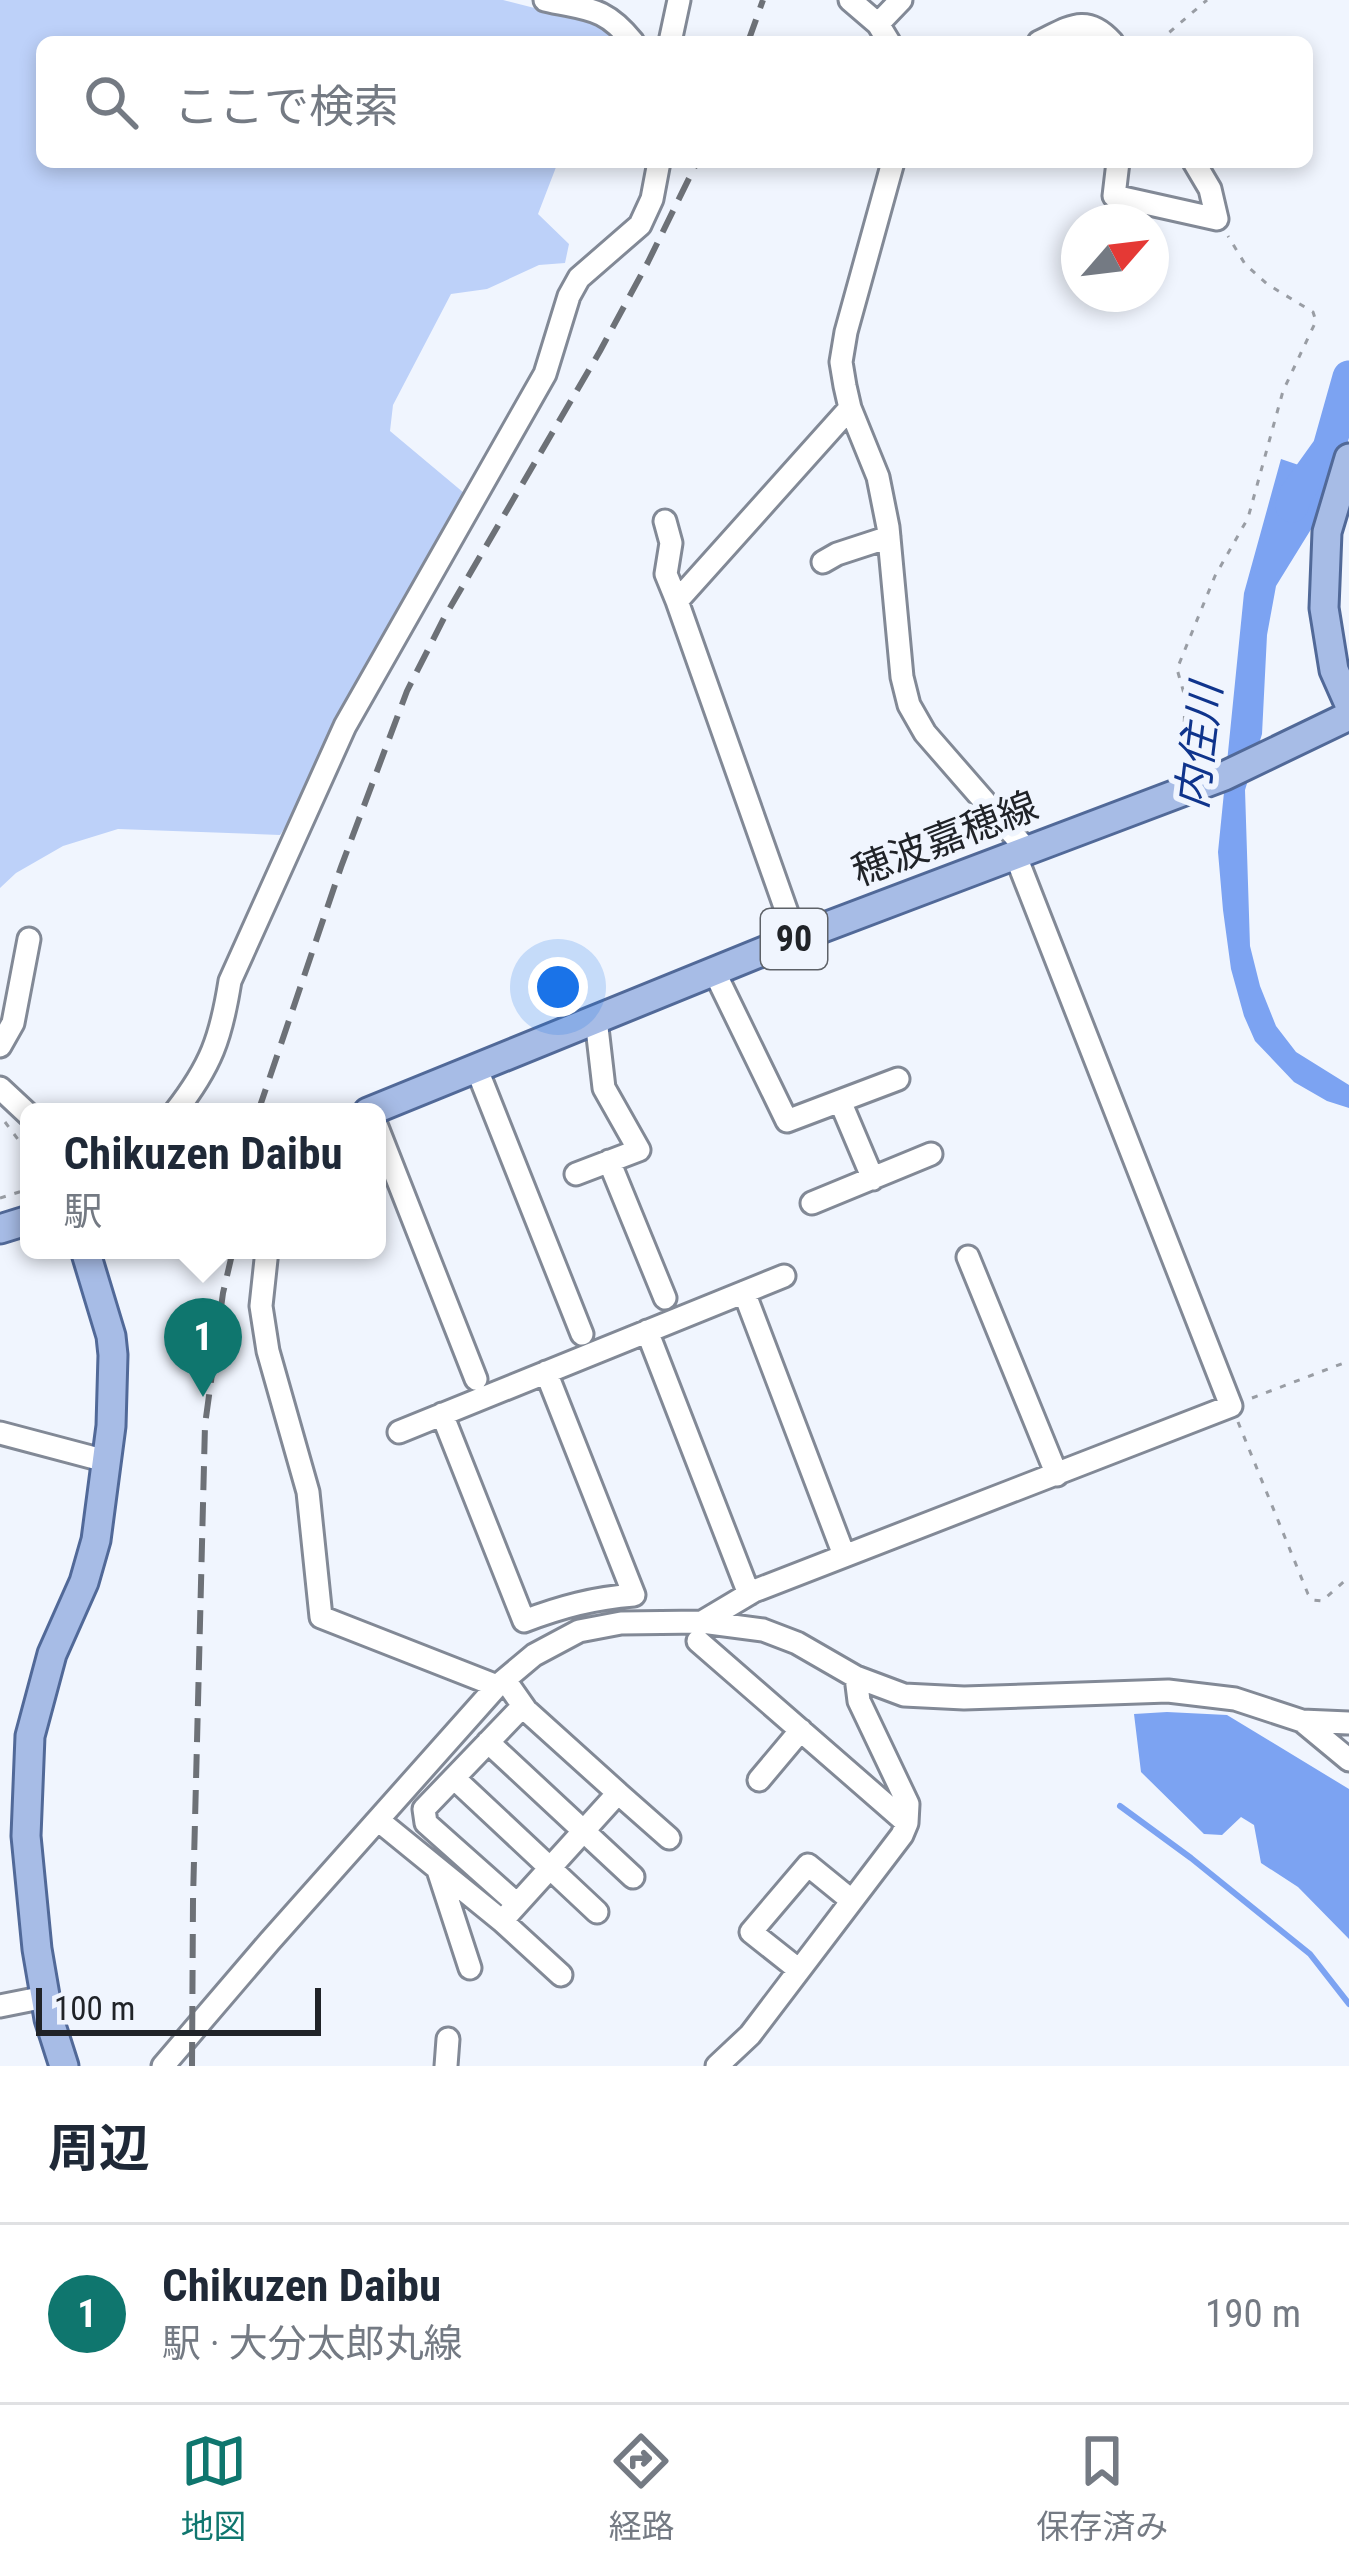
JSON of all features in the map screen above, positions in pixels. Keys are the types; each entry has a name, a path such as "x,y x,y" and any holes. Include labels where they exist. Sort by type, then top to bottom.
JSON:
{"main road":[{"path":"1349,458 1327,532 1324,608 1334,670 1349,704"},
{"name":"穂波嘉穂線","path":"386,1105 796,938 1224,776 1349,716"},
{"path":"64,2066 37,1949 26,1836 31,1736 52,1654 84,1582 96,1540 106,1461 113,1355 89,1259"}],"street":[{"path":"545,0 605,14 629,36"},
{"path":"671,36 679,0"},
{"path":"850,0 884,33 901,0"},
{"path":"1051,36 1088,24 1106,36"},
{"path":"182,1103 212,1056 224,1022 230,981 345,726 545,374 579,278 640,225 652,199 658,168"},
{"path":"700,1632 749,1594 1231,1406 1020,852 925,734 909,705 878,477 850,408 841,362 890,168"},
{"path":"1117,168 1114,196 1217,219 1210,189 1198,168"},
{"path":"677,601 850,408"},
{"path":"665,520 671,543 666,574 796,938"},
{"path":"823,562 889,537"},
{"path":"0,1046 13,1023 29,939"},
{"path":"714,971 787,1121 898,1079"},
{"path":"576,1174 639,1150 604,1088 596,1019"},
{"path":"476,1067 582,1334"},
{"path":"840,1101 873,1179"},
{"path":"386,1150 476,1379"},
{"path":"812,1203 931,1154"},
{"path":"609,1161 664,1298"},
{"path":"968,1257 1057,1475"},
{"path":"266,1259 261,1306 268,1351 308,1492 321,1617 501,1683 669,1838"},
{"path":"399,1432 784,1276"},
{"path":"744,1292 844,1555"},
{"path":"647,1331 749,1594"},
{"path":"442,1414 524,1621 571,1604 634,1595 546,1372"},
{"path":"0,1433 106,1461"},
{"path":"163,2066 501,1683 535,1655 579,1631 621,1623 700,1632 763,1630 797,1643 856,1677 904,1695 964,1698 1168,1691 1235,1699 1302,1721 1349,1723"},
{"path":"700,1632 907,1823"},
{"path":"717,2066 750,2035 907,1823 908,1804 859,1701 856,1677"},
{"path":"523,1706 424,1809 426,1823 561,1976"},
{"path":"1302,1721 1349,1760"},
{"path":"759,1780 801,1730"},
{"path":"488,1742 633,1877"},
{"path":"454,1778 597,1912"},
{"path":"509,1912 618,1793"},
{"path":"378,1820 438,1869 509,1912"},
{"path":"799,1970 752,1932 808,1865 851,1900"},
{"path":"438,1869 470,1968"},
{"path":"0,2006 45,1996"},
{"path":"446,2066 448,2039"}],"path":[{"path":"1165,36 1207,0"},
{"path":"1182,791 1185,697 1177,669 1215,576 1248,518 1283,391 1316,321 1313,312 1267,284 1245,264 1217,219"},
{"path":"0,1116 20,1142"},
{"path":"1349,1360 1231,1406 1308,1594 1322,1601 1349,1577"}],"shaded area":[{"path":"0,0 503,0 609,27 616,36 36,36 36,168 556,168 538,214 569,244 565,263 539,265 487,289 451,294 393,405 390,431 464,493 340,714 305,797 280,835 118,829 63,846 16,873 0,888"}],"water":[{"path":"1281,459 1331,476 1318,518 1276,586 1267,635 1262,734 1245,790 1250,946 1276,1026 1296,1052 1349,1085 1349,1108 1294,1082 1255,1041 1231,969 1223,910 1218,852 1244,593"},
{"path":"1134,1714 1227,1715 1349,1789 1349,1939 1298,1887 1261,1863 1254,1825 1241,1817 1222,1835 1204,1834 1141,1772"}],"waterway":[{"name":"内住川","path":"1292,506 1329,448 1349,377"},
{"path":"1120,1806 1310,1954 1349,2004"}],"railway":[{"path":"750,36 763,0"},
{"path":"261,1103 407,691 444,618 600,351 694,168"},
{"path":"192,2066 205,1425 231,1259"}],"place":[{"name":"Chikuzen Daibu","path":"203,1397"}]}
